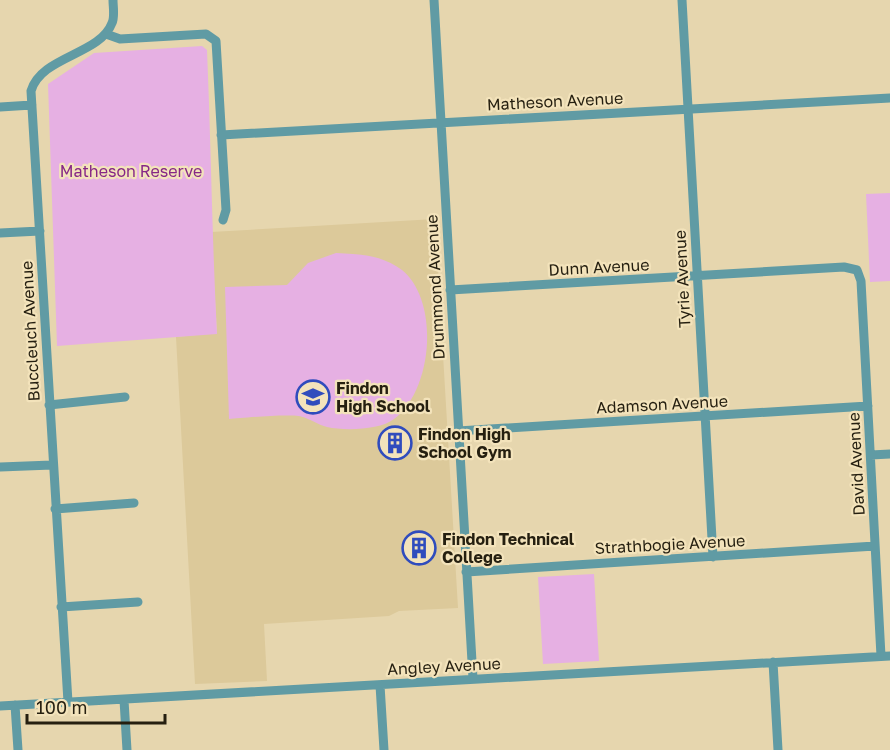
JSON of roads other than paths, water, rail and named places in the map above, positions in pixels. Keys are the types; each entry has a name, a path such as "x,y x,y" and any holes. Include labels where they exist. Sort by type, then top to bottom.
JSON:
{"street":[{"path":"113,0 113,22 106,34 120,39 206,34 212,36 216,41 226,210 223,220"},
{"name":"Drummond Avenue","path":"434,0 473,679"},
{"name":"Tyrie Avenue","path":"682,0 713,556"},
{"name":"Buccleuch Avenue","path":"68,702 31,91 39,75 106,34"},
{"name":"Matheson Avenue","path":"221,135 890,98"},
{"path":"0,107 32,105"},
{"path":"0,233 40,231"},
{"name":"Dunn Avenue","path":"450,290 844,267 857,270"},
{"name":"David Avenue","path":"857,270 861,281 875,546 886,656"},
{"path":"49,405 125,397"},
{"name":"Adamson Avenue","path":"458,431 868,406"},
{"path":"871,455 890,454"},
{"path":"0,467 52,465"},
{"path":"55,508 134,503"},
{"name":"Strathbogie Avenue","path":"466,572 875,546"},
{"path":"61,607 138,602"},
{"name":"Angley Avenue","path":"0,706 886,656"},
{"path":"773,662 778,750"},
{"path":"380,685 384,750"},
{"path":"124,700 127,750"},
{"path":"15,705 18,750"}],"place":[{"name":"Findon High School","path":"313,397"},
{"name":"Findon High School Gym","path":"395,443"},
{"name":"Findon Technical College","path":"419,548"}],"park label":[{"name":"Matheson Reserve","path":"131,171"}]}
